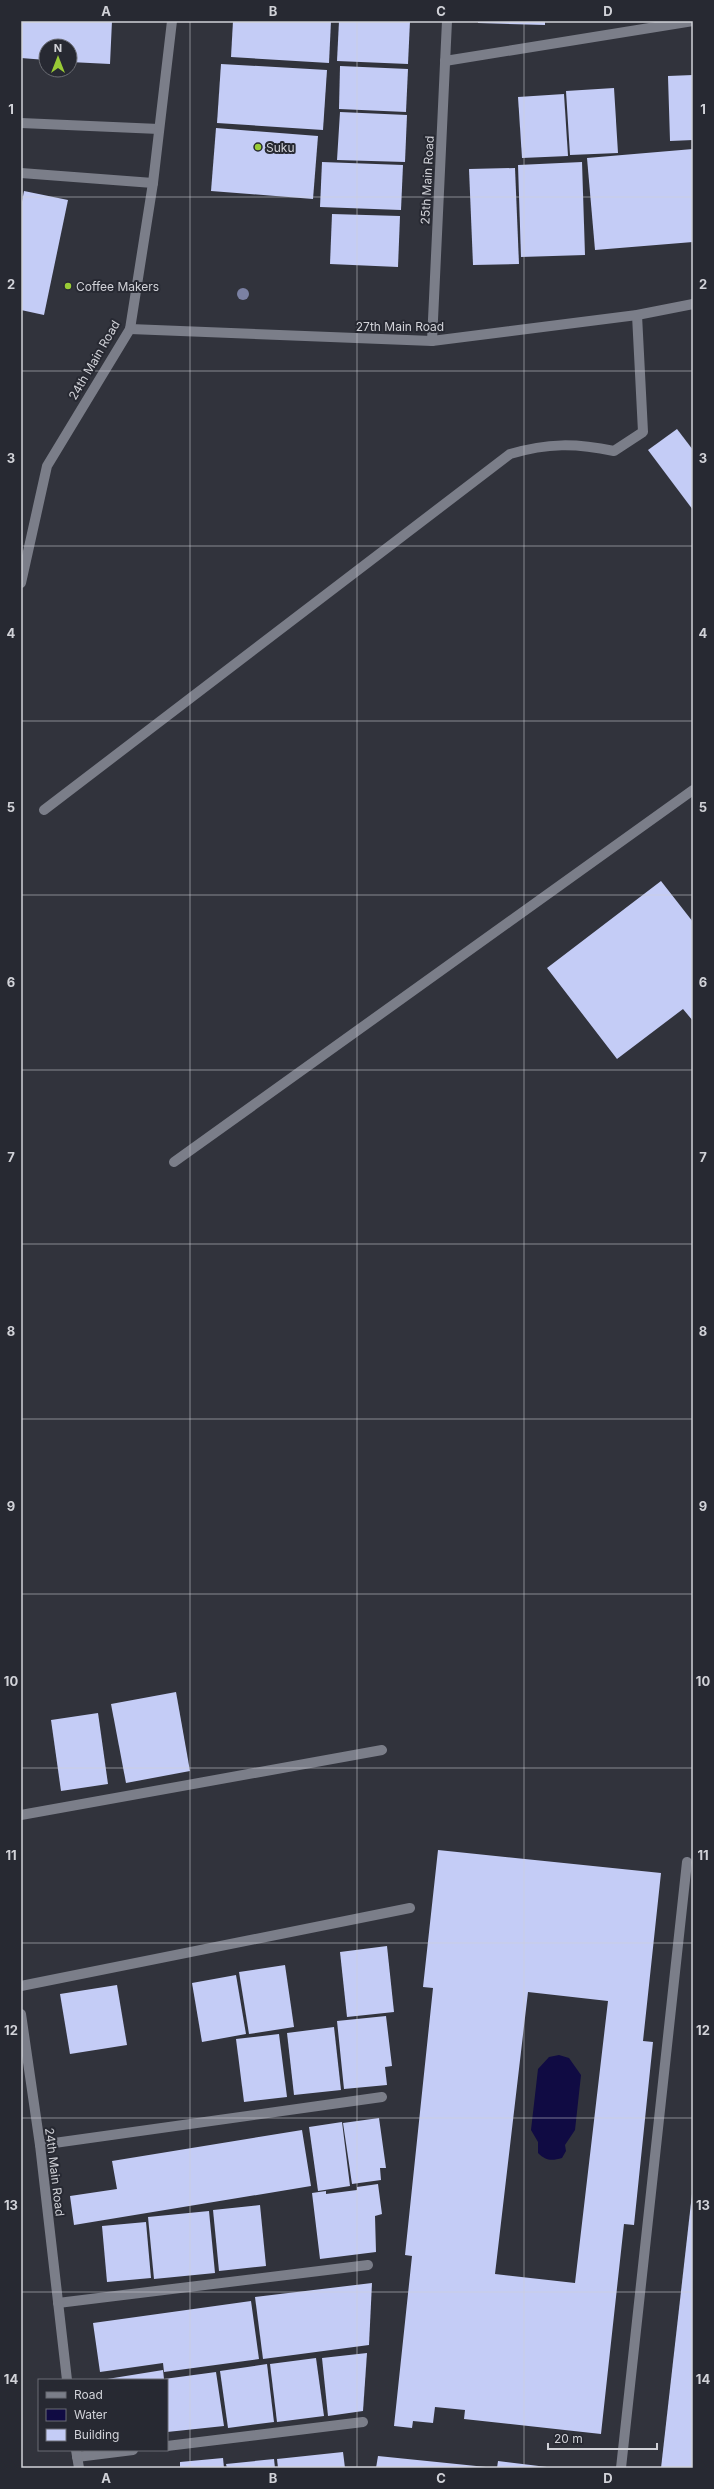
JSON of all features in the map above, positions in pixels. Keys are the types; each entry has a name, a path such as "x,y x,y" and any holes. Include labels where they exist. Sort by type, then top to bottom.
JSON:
{"street":[{"name":"24th Main Road","path":"21,583 47,466 130,329 153,182 172,21"},
{"name":"25th Main Road","path":"432,341 447,21"},
{"path":"445,61 667,23 693,21"},
{"path":"21,123 159,128"},
{"path":"21,173 153,182"},
{"name":"27th Main Road","path":"130,329 432,341 637,315 693,304"},
{"path":"44,810 510,454 538,446 565,444 614,451 642,432 637,315"},
{"path":"174,1162 693,790"},
{"path":"21,1815 382,1750"},
{"path":"621,2468 687,1862"},
{"path":"21,1986 410,1908"},
{"name":"24th Main Road","path":"21,2014 24,2056 40,2145 67,2379"},
{"path":"40,2145 382,2097"},
{"path":"58,2303 368,2265"},
{"path":"168,2446 363,2422"},
{"path":"79,2468 76,2454 119,2451"}],"water":[{"path":"559,2055 569,2058 581,2075 575,2130 565,2145 566,2151 562,2158 549,2160 538,2153 538,2142 531,2130 538,2069 549,2057"}],"building":[{"path":"21,21 112,21 110,64 78,62 78,38 38,38 38,59 21,58"},
{"path":"233,21 331,21 329,63 231,57"},
{"path":"339,21 410,21 408,64 337,61"},
{"path":"478,21 545,21 545,25 478,23"},
{"path":"221,64 327,70 323,130 217,123"},
{"path":"340,66 408,69 406,112 339,109"},
{"path":"693,75 693,140 670,141 668,76"},
{"path":"614,88 618,153 570,155 566,91"},
{"path":"564,94 568,156 522,158 518,97"},
{"path":"340,112 407,115 405,162 337,160"},
{"path":"216,128 318,136 313,199 211,191"},
{"path":"693,149 693,242 595,250 587,158"},
{"path":"322,162 403,165 401,210 320,207"},
{"path":"582,162 585,255 521,257 518,165"},
{"path":"515,168 519,264 473,265 469,169"},
{"path":"24,191 68,200 44,315 21,310 21,207"},
{"path":"332,214 400,216 398,267 330,264"},
{"path":"677,429 693,450 693,510 648,450"},
{"path":"661,881 693,922 693,1021 683,1009 617,1059 547,968"},
{"path":"176,1692 190,1771 126,1783 111,1704"},
{"path":"98,1713 108,1784 61,1791 51,1720"},
{"path":"438,1850 661,1873 643,2041 653,2042 634,2225 624,2224 601,2434 464,2419 465,2410 435,2407 433,2423 413,2421 412,2428 394,2426 412,2256 405,2255 433,1988 423,1987","holes":["528,1992 608,2001 575,2283 495,2274"]},
{"path":"387,1946 394,2012 347,2017 340,1952"},
{"path":"285,1965 294,2027 249,2034 239,1972"},
{"path":"236,1975 246,2034 202,2042 192,1983"},
{"path":"117,1985 127,2045 70,2054 60,1994"},
{"path":"386,2016 392,2066 385,2067 387,2085 344,2089 337,2021"},
{"path":"334,2027 341,2090 294,2095 287,2033"},
{"path":"279,2034 287,2097 244,2102 236,2039"},
{"path":"379,2118 386,2168 380,2168 381,2180 352,2184 343,2123"},
{"path":"342,2122 350,2186 318,2191 309,2127"},
{"path":"302,2130 311,2186 74,2225 70,2196 117,2189 112,2161"},
{"path":"378,2184 382,2214 375,2216 376,2252 320,2259 312,2193 326,2191 326,2194 357,2190 357,2187"},
{"path":"692,2194 693,2468 661,2468"},
{"path":"260,2205 266,2266 219,2271 213,2210"},
{"path":"209,2211 215,2273 154,2279 148,2217"},
{"path":"146,2222 151,2278 107,2282 102,2226"},
{"path":"372,2283 369,2345 263,2359 255,2297"},
{"path":"251,2301 259,2359 164,2372 163,2363 100,2372 93,2323"},
{"path":"367,2353 363,2411 328,2416 322,2358"},
{"path":"316,2358 324,2416 277,2422 270,2364"},
{"path":"267,2364 274,2422 228,2428 220,2371"},
{"path":"163,2370 164,2379 107,2379"},
{"path":"216,2372 224,2426 168,2432 168,2379 164,2379"},
{"path":"343,2452 345,2468 278,2468 277,2459"},
{"path":"378,2456 486,2467 486,2468 376,2468"},
{"path":"223,2458 224,2468 180,2468 180,2462"},
{"path":"274,2459 275,2468 227,2468 226,2464"},
{"path":"498,2461 547,2467 547,2468 497,2468"}],"place":[{"name":"Suku","path":"258,147"},
{"name":"Coffee Makers","path":"68,286"}]}
